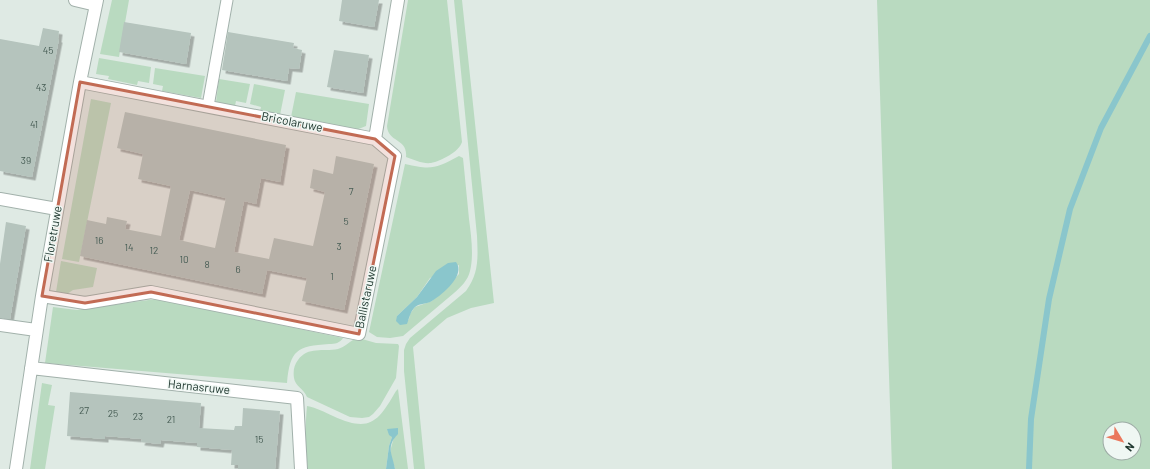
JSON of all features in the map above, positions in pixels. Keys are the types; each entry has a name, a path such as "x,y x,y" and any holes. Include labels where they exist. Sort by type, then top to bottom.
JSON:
{"street":[{"path":"75,0 97,2"},
{"path":"375,139 398,0"},
{"name":"Floretruwe","path":"16,469 36,330 57,208 80,82 97,2"},
{"name":"Bricolaruwe","path":"80,82 375,139"},
{"name":"Ballistaruwe","path":"42,296 85,303 151,292 359,334 395,156 375,139"},
{"path":"0,199 57,208"},
{"path":"0,325 36,330"},
{"name":"Harnasruwe","path":"31,368 297,398 301,469"}],"lane":[{"path":"208,106 227,0"}],"highlighted area":[{"path":"80,82 375,139 395,156 359,334 151,292 85,303 42,296"}],"green space":[{"path":"112,0 129,0 119,57 100,54"},
{"path":"408,0 447,0 462,142 454,153 431,163 406,157 404,147 391,135 387,126"},
{"path":"454,0 462,0 494,303 471,308 447,318 413,347 425,469 414,469 404,371 404,350 410,338 466,291 473,278 477,265 477,236"},
{"path":"877,0 1150,0 1150,469 892,469"},
{"path":"99,58 151,67 149,83 138,81 137,85 108,79 109,76 96,74"},
{"path":"155,68 205,76 201,98 162,91 163,86 153,84"},
{"path":"219,79 250,84 246,103 236,101 235,106 216,102"},
{"path":"254,84 285,90 280,115 260,111 261,107 250,104"},
{"path":"296,92 369,104 366,126 356,130 291,117"},
{"path":"91,99 111,103 79,262 62,259"},
{"path":"459,156 463,158 472,245 472,258 468,277 457,291 403,336 390,338 377,337 369,332 405,164 427,168 438,166","holes":["459,265 459,274 432,301 415,307 405,324 397,316 417,297 430,278"]},
{"path":"61,261 97,268 93,287 73,290 67,294 56,292"},
{"path":"156,299 343,338 337,343 309,346 297,352 290,363 287,383 45,363 53,307 77,310"},
{"path":"362,339 376,343 398,344 399,346 396,378 380,406 373,414 369,417 362,418 350,417 307,397 294,378 295,366 302,356 316,350 338,349 353,340"},
{"path":"42,383 52,385 48,405 55,406 45,469 30,469"},
{"path":"398,389 408,469 395,469 391,456 391,448 394,437 396,436 392,437 389,446 386,469 308,469 306,454 307,406 346,421 356,424 364,424 372,422 378,417"}],"water":[{"path":"456,262 458,273 452,284 432,301 415,307 407,324 400,325 396,321 397,316 417,297 436,271 448,263"},
{"path":"398,428 398,434 391,447 395,469 386,469 389,446 392,437 389,435 387,429"}],"building":[{"path":"342,0 379,0 374,27 339,21"},
{"path":"124,22 191,33 186,64 119,52"},
{"path":"43,28 59,31 59,39 32,177 0,171 0,39 39,46"},
{"path":"228,32 294,43 293,48 302,50 299,69 289,68 287,81 222,70"},
{"path":"334,50 369,55 363,93 327,87"},
{"path":"125,112 286,145 280,182 261,178 256,204 244,201 234,252 269,259 274,238 313,246 325,192 310,188 313,169 333,174 336,156 374,164 344,310 302,301 307,278 267,270 262,294 80,256 87,220 106,224 107,217 127,221 125,229 161,236 171,186 138,179 143,154 117,148","holes":["190,190 226,198 215,248 179,240"]},
{"path":"6,222 26,226 10,319 0,318 0,264"},
{"path":"70,392 201,403 199,428 234,430 235,426 242,426 243,408 280,411 275,469 238,469 238,465 231,465 232,450 197,447 197,443 161,440 160,444 141,442 142,439 105,436 105,439 67,436"}],"waterway":[{"path":"1029,469 1031,419 1049,299 1070,209 1101,128 1150,36"}]}
